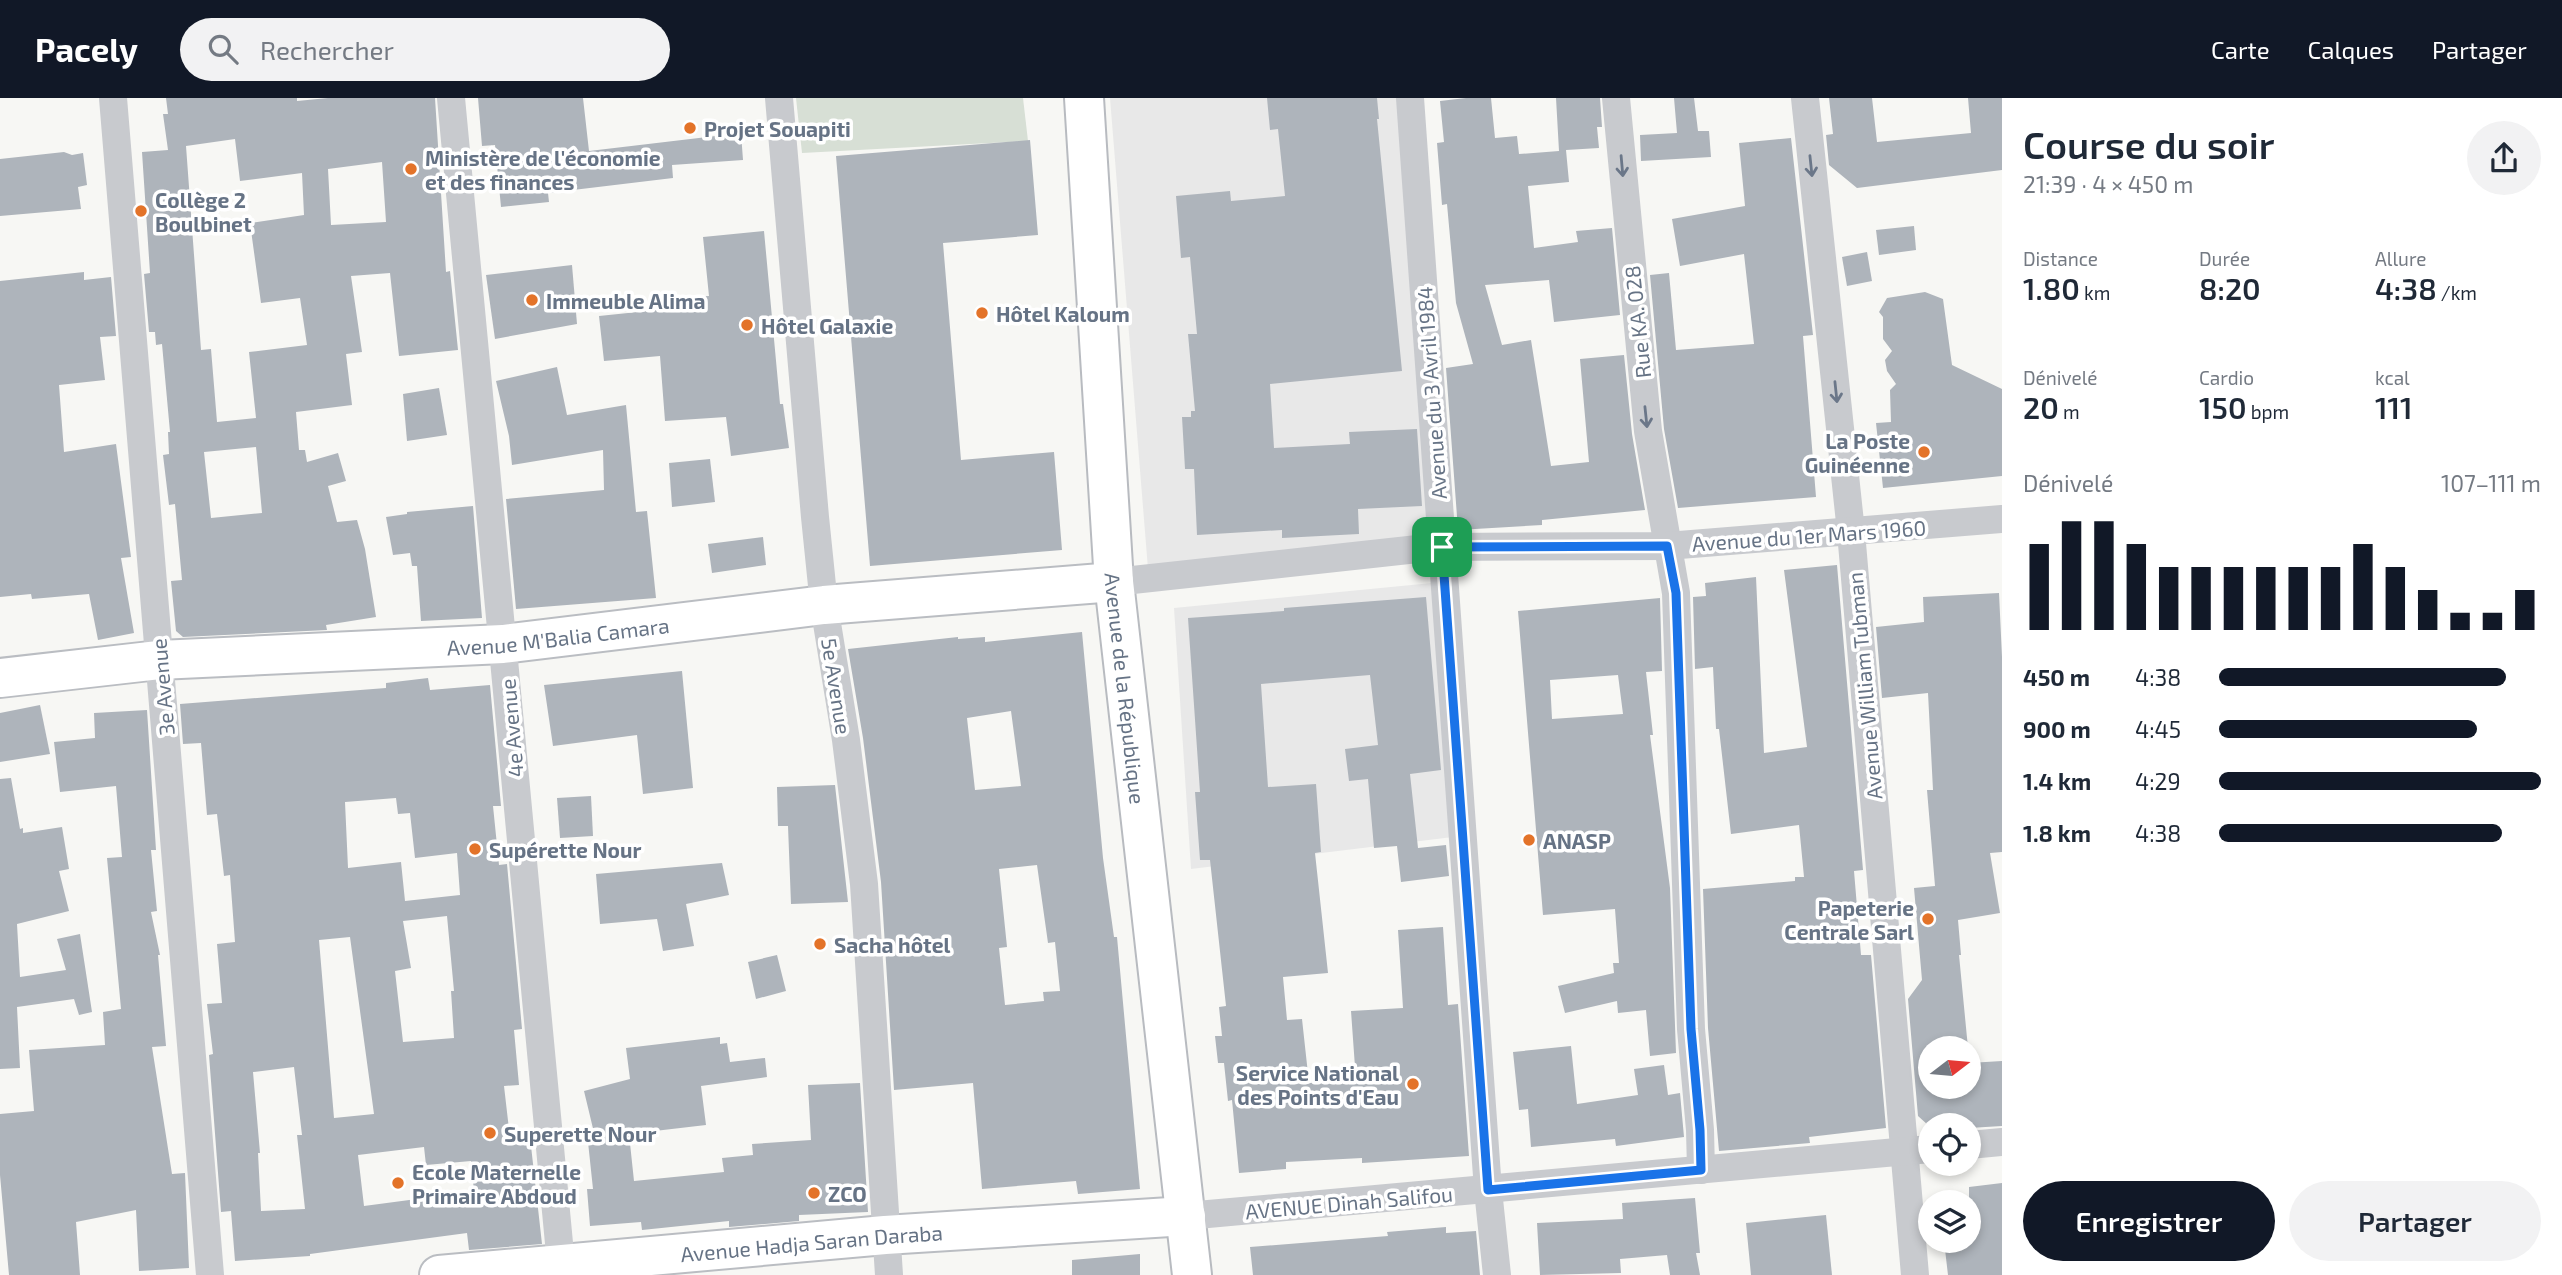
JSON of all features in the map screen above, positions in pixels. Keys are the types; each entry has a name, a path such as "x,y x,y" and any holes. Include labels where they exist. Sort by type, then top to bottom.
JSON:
{"main road":[{"name":"Avenue de la République","path":"1084,98 1114,582 1192,1275"},
{"name":"Avenue M'Balia Camara","path":"0,678 159,660 503,644 824,605 1114,582"},
{"name":"Avenue Hadja Saran Daraba","path":"439,1275 561,1270 885,1235 1186,1216"}],"street":[{"name":"3e Avenue","path":"113,98 210,1275"},
{"name":"4e Avenue","path":"451,98 561,1270"},
{"name":"5e Avenue","path":"779,98 824,605 846,740 864,884 889,1275"},
{"name":"Avenue du 3 Avril 1984","path":"1410,98 1488,1190 1497,1275"},
{"name":"Rue KA. 028","path":"1616,98 1648,431 1676,593 1691,1029 1701,1170"},
{"name":"Avenue William Tubman","path":"1804,98 1917,1150 1914,1275"},
{"name":"Avenue du 1er Mars 1960","path":"1114,582 1442,547 1667,546 2002,519"},
{"path":"1981,1144 2002,1142"},
{"name":"AVENUE Dinah Salifou","path":"1186,1216 1917,1150"}],"shaded area":[{"path":"796,98 1023,98 1028,141 802,153"},
{"path":"1110,98 1397,98 1433,547 1148,569"},
{"path":"1432,583 1453,837 1191,869 1174,608"}],"building":[{"path":"166,98 297,98 297,101 328,98 435,98 446,272 450,271 458,350 399,356 390,273 351,276 362,352 346,354 352,405 296,412 299,450 305,450 307,462 338,453 346,481 328,486 337,522 357,520 365,549 376,617 326,625 327,630 183,637 176,631 171,581 182,580 175,504 169,505 163,455 169,454 170,432 162,344 156,345 155,332 149,332 144,274 150,273 142,152 168,150 163,114 168,114","holes":["235,139 240,181 302,173 304,215 250,223 261,303 300,298 307,345 249,352 256,418 217,422 211,349 201,350 186,146","382,162 386,222 331,225 328,169","256,447 262,513 211,518 204,452"]},
{"path":"478,98 583,98 589,151 741,133 743,160 672,165 673,178 548,193 549,202 501,207 495,145 482,146"},
{"path":"1267,98 1377,98 1402,371 1270,384 1274,448 1350,444 1349,432 1417,429 1422,506 1358,509 1359,534 1282,538 1282,530 1197,535 1194,469 1185,469 1182,417 1191,417 1191,411 1195,411 1188,334 1197,334 1190,257 1181,258 1176,196 1230,191 1231,201 1285,196 1278,129 1270,130"},
{"path":"1491,98 1495,138 1517,136 1519,154 1559,151 1556,98 1600,98 1602,127 1597,127 1599,148 1566,150 1569,182 1528,186 1534,248 1578,242 1576,231 1612,228 1620,315 1554,322 1549,280 1485,285 1502,345 1531,340 1551,466 1589,462 1580,359 1624,355 1632,434 1645,510 1542,520 1542,525 1458,530 1446,368 1473,364 1456,303 1447,204 1442,205 1437,143 1444,142 1440,101"},
{"path":"1674,98 1694,98 1698,131 1709,131 1711,157 1641,161 1640,135 1677,133"},
{"path":"1829,98 1872,98 1877,142 1971,133 1968,98 2002,98 2002,170 1857,188 1829,165 1826,135 1833,134"},
{"path":"1791,138 1813,335 1803,336 1816,497 1678,508 1664,429 1650,275 1669,273 1676,350 1754,344 1744,254 1680,266 1672,219 1745,206 1739,143"},
{"path":"1030,140 1038,235 943,243 961,460 1054,452 1062,550 870,566 836,156"},
{"path":"64,152 72,155 83,153 87,185 78,187 81,209 0,216 0,159"},
{"path":"1914,226 1916,250 1879,255 1876,230"},
{"path":"764,231 780,404 783,404 789,448 731,456 726,417 665,421 660,356 604,361 599,316 657,310 656,299 709,296 703,237"},
{"path":"1867,252 1872,281 1847,286 1842,257"},
{"name":"Immeuble Alima","path":"572,265 577,324 495,339 486,275"},
{"path":"84,272 84,280 111,277 116,336 100,337 105,380 59,385 64,452 116,444 131,557 121,558 134,633 98,640 89,594 32,599 31,594 0,597 0,281"},
{"path":"1925,292 1943,299 1952,365 2002,389 2002,476 1883,488 1876,423 1891,422 1890,390 1896,384 1887,371 1885,360 1892,351 1883,339 1883,317 1879,312 1887,298"},
{"path":"557,367 567,415 626,405 636,512 647,511 656,598 516,609 506,499 604,490 603,450 512,465 509,436 496,381"},
{"path":"439,388 447,435 407,441 403,394"},
{"path":"710,459 715,502 672,507 669,463"},
{"path":"473,506 482,618 421,621 417,566 412,566 410,553 393,555 386,517 407,512"},
{"path":"763,537 766,565 712,573 708,544"},
{"path":"1837,565 1863,870 1854,871 1861,955 1871,955 1886,1128 1809,1137 1810,1143 1719,1151 1708,1028 1703,889 1795,881 1795,877 1804,877 1799,825 1731,834 1719,729 1716,729 1713,667 1695,669 1693,597 1706,596 1705,583 1756,577 1764,753 1807,747 1784,570"},
{"path":"1999,593 2002,657 2002,852 1990,853 2000,913 1958,920 1967,1036 1918,1036 1918,1099 1981,1099 1981,1062 2002,1061 2002,1126 1981,1127 1981,1113 1918,1113 1918,1116 1908,999 1922,980 1914,888 1935,886 1927,790 1933,790 1928,693 1882,698 1876,627 1924,622 1923,597"},
{"path":"1426,597 1441,770 1410,774 1418,848 1446,845 1449,876 1401,882 1397,846 1374,848 1368,779 1349,781 1345,749 1378,745 1370,675 1261,684 1268,787 1316,784 1321,852 1315,853 1328,973 1283,977 1287,1020 1302,1019 1309,1083 1356,1081 1351,1011 1403,1008 1398,930 1443,927 1448,1005 1458,1004 1469,1156 1362,1163 1362,1158 1286,1162 1286,1169 1239,1173 1232,1100 1228,1101 1224,1063 1218,1063 1215,1036 1222,1036 1219,1007 1226,1006 1210,860 1200,860 1195,792 1200,792 1188,618"},
{"path":"1660,598 1662,671 1646,672 1653,735 1650,735 1670,888 1676,1053 1650,1056 1646,1010 1618,1013 1617,1001 1565,1013 1558,986 1614,973 1613,963 1619,963 1615,909 1543,915 1518,611","holes":["1618,675 1623,714 1552,719 1550,680"]},
{"path":"1082,632 1103,858 1114,937 1117,937 1140,1189 1078,1194 1076,1181 982,1189 973,1083 894,1090 881,882 863,738 848,649 958,637 985,637 985,642","holes":["1011,711 1021,786 975,790 967,718","1037,865 1048,943 1055,942 1060,991 1043,992 1044,1001 1005,1005 999,948 1007,947 999,869"]},
{"path":"682,671 693,788 643,794 637,735 553,746 544,685"},
{"path":"428,678 430,690 490,685 501,806 493,806 499,865 507,864 522,1029 514,1030 519,1085 504,1086 510,1138 530,1137 542,1244 469,1250 467,1233 310,1256 235,1261 231,1211 221,1212 209,1055 213,1054 207,1004 222,1003 217,944 235,942 230,875 224,876 217,814 207,815 201,743 183,744 180,704 386,688 386,683","holes":["396,798 398,814 410,813 415,858 457,853 460,895 405,901 401,862 348,868 345,802","447,916 454,991 451,991 454,1038 403,1042 395,971 411,968 403,921","350,937 374,1114 334,1118 319,940","294,1067 302,1135 297,1135 305,1209 261,1211 260,1153 253,1072","424,1147 426,1165 471,1161 475,1201 434,1205 432,1197 364,1206 358,1155"]},
{"path":"40,705 50,754 0,762 0,713"},
{"path":"147,710 156,850 151,850 157,911 151,912 160,955 166,1046 152,1047 172,1174 185,1173 189,1268 139,1271 136,1210 76,1222 80,1275 9,1275 0,1175 0,1114 34,1111 29,1050 105,1045 103,1012 121,1009 107,858 122,857 116,786 60,792 54,742 95,738 94,713"},
{"path":"11,778 20,829 23,828 23,833 62,827 69,869 59,871 69,911 17,924 20,977 66,970 57,939 80,934 92,1012 79,1015 74,999 17,1007 20,1068 0,1069 0,779"},
{"path":"835,785 848,902 791,904 788,826 778,826 777,787"},
{"path":"591,796 593,836 560,838 557,798"},
{"path":"722,863 729,895 686,904 694,946 663,951 657,919 600,924 596,874"},
{"path":"777,955 786,991 756,999 748,962"},
{"path":"720,1037 720,1044 727,1043 730,1062 765,1058 767,1077 701,1086 706,1125 629,1134 634,1181 724,1172 722,1158 753,1155 752,1144 811,1140 808,1085 860,1083 868,1212 799,1215 799,1221 729,1227 729,1221 642,1230 641,1222 590,1226 587,1189 593,1189 588,1142 596,1141 584,1091 630,1079 626,1048"},
{"path":"1571,1046 1577,1104 1638,1095 1634,1069 1664,1065 1668,1095 1680,1093 1684,1137 1616,1146 1615,1139 1531,1147 1528,1109 1519,1110 1513,1052"},
{"path":"2002,1183 2002,1275 1948,1275 1945,1253 1981,1253 1981,1190 1969,1190 1969,1187"},
{"path":"1695,1198 1700,1253 1696,1253 1700,1275 1670,1275 1667,1255 1620,1259 1621,1273 1540,1275 1537,1223 1623,1219 1622,1203"},
{"path":"1826,1215 1832,1275 1751,1275 1746,1223"},
{"path":"1446,1227 1446,1233 1476,1231 1480,1275 1253,1275 1250,1247 1388,1236 1387,1232"},
{"path":"1140,1254 1140,1275 1072,1275 1072,1260"}],"place":[{"name":"Projet Souapiti","path":"690,128"},
{"name":"Ministère de l'économie et des finances","path":"411,169"},
{"name":"Collège 2 Boulbinet","path":"141,211"},
{"name":"Immeuble Alima","path":"532,300"},
{"name":"Hôtel Kaloum","path":"982,313"},
{"name":"Hôtel Galaxie","path":"747,325"},
{"name":"La Poste Guinéenne","path":"1924,452"},
{"name":"ANASP","path":"1529,840"},
{"name":"Supérette Nour","path":"475,849"},
{"name":"Papeterie Centrale Sarl","path":"1928,919"},
{"name":"Sacha hôtel","path":"820,944"},
{"name":"Service National des Points d'Eau","path":"1413,1084"},
{"name":"Superette Nour","path":"490,1133"},
{"name":"Ecole Maternelle Primaire Abdoud","path":"398,1183"},
{"name":"ZCO","path":"814,1193"}],"route":[{"path":"1667,546 1676,593 1691,1029 1701,1170 1488,1190 1442,547 1667,546"}]}
